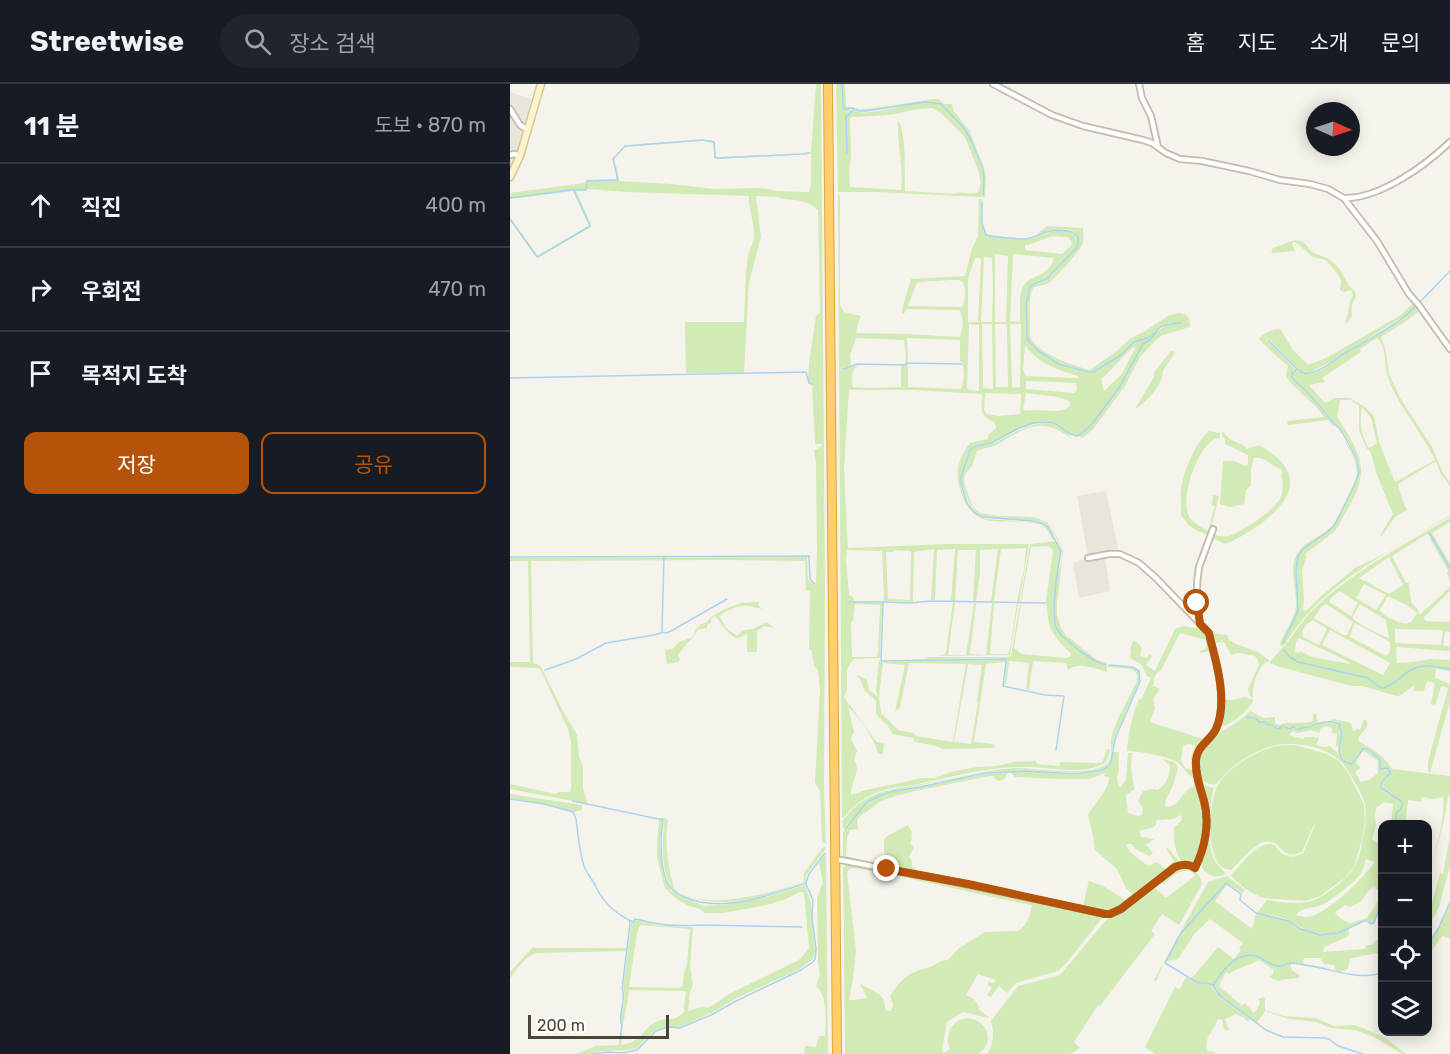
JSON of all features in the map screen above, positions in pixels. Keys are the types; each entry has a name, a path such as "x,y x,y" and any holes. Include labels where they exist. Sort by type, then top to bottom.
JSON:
{"highway":[{"path":"828,84 837,1054"}],"street":[{"path":"510,177 520,156 541,84"},
{"path":"993,84 1052,115 1083,126 1152,143 1180,159 1202,161 1328,189 1343,198 1377,242 1409,294 1450,349"},
{"path":"1139,84 1142,98 1151,116 1159,148"},
{"path":"510,109 520,125 528,130"},
{"path":"1343,198 1358,198 1375,193 1412,172 1450,142"},
{"path":"510,155 520,156"},
{"path":"1200,624 1198,573 1213,530"},
{"path":"835,859 1105,914 1121,909 1175,867 1188,865 1195,868 1204,849 1206,820 1206,808 1196,769 1197,756 1202,745 1215,731 1218,724 1221,691 1209,633 1156,578 1135,560 1114,554 1088,558"}],"shaded area":[{"path":"510,92 531,99 529,119 517,161 510,172"},
{"path":"1106,491 1119,553 1105,557 1110,591 1079,598 1073,563 1088,557 1077,496"}],"green space":[{"path":"816,84 821,84 826,844 822,841 820,790 815,781 820,689 818,670 814,666 812,651 809,649 810,591 806,590 805,561 531,561 533,663 541,667 577,735 579,756 583,766 583,789 588,804 510,789 510,784 556,794 570,792 571,742 568,729 540,669 510,667 510,662 530,662 528,561 510,561 510,558 807,557 808,580 816,585 816,462 814,450 822,444 815,444 813,385 808,380 816,316 820,313 818,210 802,201 756,196 761,237 749,282 744,373 686,373 685,322 744,322 747,264 754,236 749,196 587,189 587,191 576,191 591,227 538,258 510,217 538,256 589,224 573,191 510,199 510,193 585,183 586,180 616,179 612,159 625,146 638,144 711,140 715,142 717,157 811,152","holes":["702,141 714,143 714,158 717,159 811,154 809,192 757,188 714,189 619,181 614,161 625,147"]},
{"path":"836,84 841,84 842,106 845,109 858,112 907,105 864,111 845,108 842,84 845,84 846,106 859,109 932,99 938,99 944,104 952,104 953,110 969,130 986,176 985,197 983,197 984,180 981,166 969,138 981,168 982,197 838,192","holes":["928,108 941,113 967,142 981,183 978,192 954,194 905,191 904,146 899,121 901,190 850,187 851,117 889,115"]},
{"path":"838,195 840,195 840,305 844,312 861,316 856,333 960,337 962,316 959,310 906,309 904,314 902,309 911,279 965,276 978,236 979,199 982,199 981,223 986,235 1007,239 1029,239 1064,230 1075,236 1078,244 1076,247 1047,279 1031,284 1028,289 1025,304 1026,338 1040,352 1027,337 1026,304 1029,289 1032,285 1044,282 1052,276 1079,244 1079,243 1076,234 1062,229 1044,233 1035,236 1047,226 1083,228 1083,243 1072,258 1050,282 1033,288 1030,304 1030,336 1039,348 1075,366 1090,370 1131,338 1168,316 1180,313 1186,315 1189,318 1190,327 1157,339 1140,357 1125,386 1094,428 1084,437 1079,436 1086,430 1073,435 1053,423 1041,422 1027,425 991,443 977,445 970,450 961,476 961,485 964,497 976,514 987,519 1042,523 1048,527 1055,539 1053,540 1042,525 1028,522 992,521 981,518 973,512 965,502 958,480 961,458 970,443 988,439 988,435 996,428 994,422 983,414 982,394 913,390 849,390 844,469 848,548 1029,544 1019,602 1017,602 1026,548 1001,549 994,601 991,602 998,549 980,550 976,602 973,601 976,550 958,550 955,601 951,601 955,549 937,550 935,600 931,600 934,549 914,552 913,602 883,601 882,551 847,550 849,595 855,602 849,602 882,603 880,658 853,659 847,670 847,690 844,697 874,739 884,743 883,754 878,754 866,729 848,707 854,732 851,738 857,751 854,760 857,768 851,795 923,778 935,778 951,772 1013,762 1036,761 1037,764 1059,766 1060,762 1102,763 1109,749 1107,759 1101,765 1084,770 1000,768 890,789 865,799 842,817","holes":["1052,236 1068,237 1072,243 1062,254 1025,250 1025,245","995,254 1008,256 1006,322 995,322","1013,254 1054,258 1047,270 1026,283 1021,291 1020,322 1010,321","984,257 992,258 992,322 981,322","975,258 981,260 978,322 968,322 968,278","950,280 963,282 965,291 962,307 908,306 916,284 920,282","1170,323 1182,323 1166,326 1153,337 1154,334 1134,343 1121,355 1093,373 1088,373 1059,364 1042,353 1060,363 1088,372 1093,371 1121,354 1134,342 1147,337 1159,327","969,324 979,325 979,391 967,388","982,324 992,324 993,389 983,388","995,324 1006,324 1008,387 996,387","1010,324 1021,324 1020,387 1013,388 1012,386","856,338 904,340 905,364 908,362 907,338 960,340 960,362 962,362 964,379 961,389 908,387 908,364 901,366 901,387 853,387 852,375 858,365 844,370 851,365 850,355","1025,345 1042,361 1078,376 1078,378 1026,376 1023,369","1136,346 1122,374 1104,391 1101,379","1026,381 1076,383 1077,390 1074,393 1026,389","985,393 1021,394 1020,414 998,416 987,414 984,410","1026,393 1058,397 1069,401 1070,406 1059,411 1023,410","911,551 910,600 888,599 886,552","855,604 880,605 877,657 852,657 851,622"]},
{"path":"1295,240 1303,242 1311,251 1334,263 1355,292 1352,317 1345,325 1353,295 1351,290 1344,292 1340,290 1339,276 1326,260 1313,257 1295,242 1292,243 1295,251 1271,252 1273,248"},
{"path":"1413,303 1416,305 1407,314 1331,362 1310,372 1300,371 1268,338 1266,341 1295,369 1291,378 1336,426 1328,420 1288,425 1287,421 1324,417 1288,379 1286,376 1288,366 1259,339 1261,337 1272,330 1281,330 1293,350 1308,365 1326,358 1401,315"},
{"path":"1417,305 1421,310 1381,337 1385,348 1389,373 1400,398 1432,447 1450,486 1441,474 1436,461 1398,484 1407,510 1395,517 1381,537 1393,514 1370,451 1359,430 1359,406 1351,400 1340,400 1337,416 1360,461 1361,471 1360,482 1356,494 1334,532 1305,554 1302,571 1303,611 1355,568 1389,551 1327,595 1305,617 1286,642 1310,613 1329,595 1379,559 1450,518 1450,522 1432,533 1450,564 1450,581 1448,570 1427,534 1392,556 1406,583 1409,583 1411,602 1419,615 1450,586 1450,591 1423,618 1426,621 1450,621 1450,632 1445,631 1443,645 1450,647 1450,651 1397,647 1396,650 1397,663 1431,659 1450,660 1450,671 1436,669 1435,678 1450,684 1450,701 1430,773 1428,762 1448,688 1441,686 1434,705 1431,704 1435,683 1427,681 1424,691 1414,691 1414,685 1400,696 1396,696 1269,663 1286,644 1281,647 1280,643 1295,610 1294,560 1304,546 1334,523 1356,479 1356,464 1345,442 1356,458 1360,471 1358,459 1343,432 1309,393 1293,379 1292,375 1296,370 1303,373 1314,373 1390,327","holes":["1377,338 1384,350 1391,386 1435,460 1395,482 1379,442 1374,416 1350,398 1335,398 1325,403 1309,385 1325,382 1322,378 1361,352 1360,349","1362,407 1371,418 1377,443 1369,448 1362,433","1389,557 1403,585 1389,594 1359,578","1364,584 1386,595 1376,610 1356,598","1340,591 1358,603 1351,616 1329,602","1387,597 1404,604 1417,613 1412,621 1406,624 1380,610","1326,604 1353,622 1347,635 1343,635 1314,618 1321,607","1360,604 1386,620 1389,638 1352,618","1313,620 1327,629 1319,645 1303,637 1303,629","1355,623 1390,642 1390,652 1386,656 1350,637","1395,629 1443,631 1441,645 1395,643","1330,630 1390,663 1383,675 1322,645","1299,638 1350,664 1312,657 1300,651 1295,652"]},
{"path":"1171,351 1175,352 1163,371 1158,386 1147,400 1135,409 1154,377 1154,372"},
{"path":"1051,423 1065,431 1071,438 1055,429 1042,426 1020,431 994,446 977,451 972,466 966,473 965,486 973,507 980,513 1034,517 1047,522 1058,539 1063,552 1057,602 1057,615 1061,628 1066,635 1097,660 1107,663 1107,672 1082,666 1068,670 1066,663 1033,661 1029,690 1026,689 1029,663 1009,661 1006,685 1004,685 1007,662 1005,658 881,660 930,657 1009,657 1020,603 1014,648 1022,654 1066,658 1071,656 1052,632 1048,620 1046,602 1053,550 1048,546 1031,547 1020,602 1030,544 1056,541 1061,551 1058,574 1062,554 1060,545 1054,535 1041,521 989,518 980,515 971,506 962,483 962,476 972,449 994,443 1028,427"},
{"path":"1209,431 1220,433 1220,438 1212,441 1198,458 1189,484 1187,508 1192,521 1208,531 1215,506 1212,505 1213,495 1219,496 1209,536 1197,531 1181,515 1181,497 1182,483 1190,458"},
{"path":"1222,431 1231,440 1247,449 1259,445 1273,454 1287,470 1290,486 1286,497 1269,517 1226,544 1212,538 1214,535 1234,534 1258,520 1272,508 1282,494 1281,473 1283,474 1281,469 1261,458 1254,458 1251,485 1246,490 1244,504 1230,507 1220,504 1223,461 1234,461 1245,466 1248,464 1248,455 1225,444"},
{"path":"759,602 758,605 762,609 740,606 719,616 726,628 737,636 744,630 753,629 767,622 774,628 764,626 757,631 757,652 747,652 747,634 738,638 734,637 715,616 707,628 698,630 694,636 680,652 679,662 667,664 665,650 672,649 679,642 693,637 701,624 725,609 742,603"},
{"path":"953,602 955,602 948,655 966,655 974,603 976,603 970,654 986,655 992,603 994,603 990,654 1008,654 1018,603 1010,655 938,656 946,652"},
{"path":"1183,626 1202,629 1209,639 1212,651 1201,653 1200,651 1206,648 1206,640 1180,633 1155,677 1153,686 1160,689 1153,699 1155,709 1150,722 1206,740 1195,752 1194,762 1191,758 1195,745 1183,745 1181,760 1185,768 1195,771 1197,780 1171,759 1127,751 1134,711 1151,678 1147,676 1142,665 1130,658 1130,648 1134,640 1141,647 1140,656 1147,658 1149,654 1152,656 1146,665 1155,671 1175,629"},
{"path":"1210,633 1227,635 1229,640 1258,652 1270,661 1265,662 1257,675 1253,687 1253,698 1248,689 1259,665 1257,658 1253,655 1238,653 1231,655 1224,642 1213,643"},
{"path":"1004,659 1005,662 986,664 974,742 995,745 993,748 943,749 915,742 913,738 892,734 888,726 876,714 876,701 864,690 860,679 855,674 867,680 869,690 878,697 876,690 879,660 880,662","holes":["883,663 905,665 895,711 900,708 909,663 966,664 953,742 916,736 914,733 898,730 881,713 879,697","968,664 982,665 971,744 954,742"]},
{"path":"1108,666 1133,667 1139,671 1140,681 1114,739 1111,756 1111,740 1115,727 1137,681 1137,674 1130,669"},
{"path":"1245,697 1254,700 1248,708 1225,726 1221,724 1223,700"},
{"path":"1250,711 1264,718 1275,717 1275,723 1278,725 1313,721 1313,714 1316,714 1318,723 1306,727 1320,723 1339,724 1338,727 1342,732 1339,748 1336,746 1337,734 1332,733 1332,728 1326,726 1321,728 1319,733 1311,730 1297,733 1293,731 1289,735 1303,739 1305,737 1319,738 1316,745 1330,746 1348,764 1354,761 1364,748 1379,761 1379,769 1385,769 1389,773 1384,778 1381,788 1401,801 1402,807 1396,814 1396,820 1391,820 1393,804 1384,802 1376,808 1376,826 1372,839 1378,843 1378,890 1374,887 1359,902 1350,907 1345,905 1335,912 1341,919 1351,923 1367,918 1378,902 1374,922 1371,924 1367,920 1338,932 1323,934 1306,930 1285,918 1257,913 1267,900 1302,903 1319,898 1342,882 1352,871 1358,859 1366,809 1362,795 1339,759 1309,746 1276,745 1247,757 1230,769 1216,784 1209,784 1199,776 1198,768 1198,757 1208,741","holes":["1246,717 1257,718 1278,728 1283,725 1289,729 1295,727 1297,730 1306,727 1297,731 1294,728 1289,730 1283,727 1278,729 1259,722 1257,719","1364,751 1378,761 1378,773 1369,780 1361,782 1356,774 1356,771 1361,768 1356,763 1361,753","1366,859 1375,862 1355,885 1323,910 1313,916 1296,915 1305,909 1325,903 1341,892 1360,874"]},
{"path":"1333,719 1351,723 1353,731 1360,730 1364,719 1367,721 1359,742 1377,753 1392,769 1450,776 1450,795 1432,866 1442,822 1443,797 1432,799 1422,797 1421,802 1408,800 1406,820 1398,820 1397,814 1402,806 1401,800 1382,788 1385,777 1390,773 1387,768 1380,768 1380,760 1364,747 1350,763 1345,762 1340,751 1343,731 1338,721 1330,721"},
{"path":"1295,745 1327,754 1339,761 1347,771 1364,804 1365,819 1362,840 1354,867 1345,878 1320,896 1306,901 1260,897 1231,876 1251,853 1263,845 1275,845 1287,856 1303,853 1315,825 1302,852 1289,854 1270,841 1264,842 1251,850 1231,870 1222,867 1216,859 1210,832 1212,803 1215,791 1223,777 1242,761 1265,749"},
{"path":"1113,752 1119,752 1117,779 1120,788 1126,779 1128,753 1132,753 1134,790 1126,795 1128,813 1142,815 1143,808 1138,801 1143,791 1157,790 1165,783 1170,766 1163,759 1174,762 1178,767 1165,806 1176,804 1187,790 1194,786 1194,782 1198,784 1204,808 1204,841 1196,861 1192,863 1182,862 1175,845 1174,828 1182,820 1181,815 1173,819 1158,820 1154,827 1139,831 1141,837 1154,839 1146,845 1153,853 1150,856 1135,849 1132,844 1126,845 1130,852 1148,866 1157,862 1165,869 1174,861 1166,849 1168,848 1179,862 1110,913 843,857 843,832 862,808 886,793 985,774 1026,771 1076,775 1096,772 1109,766","holes":["1011,773 1015,777 1059,779 1089,779 1106,773 1104,776 1109,777 1106,787 1088,815 1095,850 1117,869 1126,888 1132,894 1125,900 1103,886 1089,881 1083,906 917,870 912,866 909,857 914,847 910,843 913,837 908,825 886,837 884,855 880,860 868,861 846,856 850,830 858,829 857,820 879,802 915,791 989,776 994,776 998,781"]},
{"path":"1111,757 1108,765 1102,769 1076,773 1026,770 985,772 886,792 867,802 843,829 843,820 857,805 867,798 888,790 984,772 1004,769 1087,771 1108,763"},
{"path":"1201,782 1214,788 1209,835 1211,853 1226,874 1222,876 1208,874 1201,865 1207,841 1207,808"},
{"path":"510,794 582,805 582,810 574,812 510,798"},
{"path":"657,818 668,820 667,854 674,888 686,896 674,889 670,884 663,860 664,820"},
{"path":"659,820 663,820 660,841 663,868 671,891 705,906 768,897 805,885 811,902 815,951 813,959 800,969 737,998 711,1013 680,1027 670,1027 653,1032 637,1048 576,1054 596,1046 618,1045 622,1025 620,1023 624,1001 623,989 631,923 635,920 658,925 693,928 690,967 693,984 688,1011 705,1006 705,1008 710,1007 731,993 797,961 809,948 803,892 767,905 723,913 705,913 674,897 665,888 657,858","holes":["640,925 690,929 687,965 683,985 680,988 629,987","629,990 685,991 684,1012 677,1017 653,1024 635,1041 622,1045"]},
{"path":"1450,835 1450,866 1439,907 1432,920 1432,902 1440,873 1443,874"},
{"path":"825,847 807,874 805,882 749,899 707,901 686,896 718,900 737,898 775,891 804,882 804,873"},
{"path":"826,853 828,1054 804,1054 805,1046 816,1047 819,1036 825,1036 825,1003 816,986 820,975 817,898 823,883 819,863"},
{"path":"847,864 943,881 1103,917 1058,971 1016,983 1007,993 999,986 991,997 987,995 992,988 988,982 994,983 996,980 978,974 966,995 974,999 978,1009 989,1017 963,1012 947,1022 942,1050 944,1053 950,1049 948,1035 950,1030 957,1022 965,1018 973,1019 986,1029 988,1037 986,1045 979,1054 845,1054 843,867","holes":["852,868 1032,905 1031,913 1026,923 1018,931 985,932 958,949 948,960 916,971 907,977 890,996 893,1005 892,1009 887,1011 881,996 860,984 867,998 849,1000 856,950 847,874"]},
{"path":"1186,867 1197,873 1202,884 1179,925 1162,914 1151,931 1155,934 1100,1006 1098,1005 1074,1042 1080,1048 1071,1054 987,1054 993,1038 991,1021 1018,986 1060,975 1107,919 1121,913 1154,887 1166,898 1195,876 1191,871 1183,871 1164,884 1160,882 1175,870"},
{"path":"1227,876 1245,890 1242,893 1229,884 1241,895 1227,885 1215,901 1252,929 1256,914 1282,918 1311,933 1333,934 1349,928 1347,937 1324,947 1323,952 1364,949 1378,940 1378,954 1350,958 1348,969 1339,972 1336,971 1334,965 1324,964 1320,958 1304,958 1304,964 1326,968 1290,963 1292,970 1300,976 1299,978 1278,981 1269,977 1274,970 1259,960 1229,974 1226,972 1219,986 1242,1006 1244,1003 1253,1013 1260,1002 1258,999 1263,997 1265,1010 1283,1016 1315,1018 1334,1026 1355,1025 1384,1037 1406,1054 1355,1030 1331,1028 1316,1022 1289,1019 1265,1011 1257,1023 1220,996 1209,982 1198,983 1191,979 1218,947 1234,959 1241,950 1239,948 1243,943 1210,919 1193,935 1178,959 1164,962 1156,981 1154,980 1208,882"},
{"path":"1450,903 1450,939 1442,936 1432,950 1432,939"},
{"path":"533,947 627,948 626,951 537,953 525,960 510,978 510,972"},
{"path":"1186,977 1198,984 1208,983 1220,997 1250,1020 1247,1021 1236,1014 1225,1019 1229,1030 1227,1031 1224,1029 1222,1019 1217,1020 1206,1046 1207,1051 1215,1052 1215,1054 1155,1054 1145,1047 1175,987 1180,989"}],"waterway":[{"path":"842,84 843,106 845,109 854,109"},
{"path":"847,154 846,117 854,109 866,111 925,102 941,104 969,136 982,167 983,195"},
{"path":"510,198 586,190 587,181 618,180 613,159 625,146 702,140 714,142 717,158 809,153"},
{"path":"510,219 537,257 590,226 574,191"},
{"path":"982,203 982,223 986,235 1025,239 1062,230 1071,232 1077,237 1077,247 1047,279 1031,285 1029,289 1026,304 1027,338 1040,352 1059,364 1093,372 1121,355 1134,342 1156,332"},
{"path":"1420,302 1450,271"},
{"path":"1268,340 1298,370 1306,373 1313,372 1390,327 1416,306"},
{"path":"1106,665 1080,651 1061,635 1055,626 1054,606 1061,551 1048,527 1033,521 982,517 975,513 967,503 961,477 970,450 976,446 991,443 1019,428 1034,423 1049,422 1070,434 1077,436 1081,434 1093,423 1120,386 1143,344 1150,340 1160,327 1181,323"},
{"path":"844,369 857,364 962,364"},
{"path":"1283,643 1298,611 1296,570 1298,556 1303,549 1334,526 1359,473 1357,459 1342,432 1292,378 1292,374 1297,369"},
{"path":"510,378 806,372 809,383 812,384"},
{"path":"1430,534 1450,568"},
{"path":"510,557 809,556 810,579 815,584"},
{"path":"662,631 664,557"},
{"path":"545,670 576,659 606,643 666,633 727,599"},
{"path":"849,602 883,602 881,661 1005,659 1003,686 1045,695 1064,696 1056,750"},
{"path":"883,602 1046,603"},
{"path":"1284,650 1298,662 1368,678 1381,688 1419,667 1433,666 1450,669"},
{"path":"845,829 867,802 894,791 985,773 1026,771 1076,774 1102,770 1109,766 1115,739 1140,682 1139,671 1133,667 1109,665"},
{"path":"1247,717 1265,722 1278,729 1283,726 1289,729 1294,727 1297,730 1325,722 1340,724 1342,732 1339,751 1345,762 1351,764 1364,748 1380,760 1380,769 1387,768 1390,773 1384,779 1381,788 1402,803 1402,807 1396,814 1397,820"},
{"path":"510,799 544,804 573,812 587,872 607,903 621,916 633,922 635,919 676,926 802,927"},
{"path":"573,801 663,820 661,856 667,882 678,894 701,902 716,904 747,901 806,883 809,874 825,853"},
{"path":"1212,985 1198,983 1165,963 1181,933 1226,883 1241,894 1240,900 1256,913 1289,921 1301,929 1320,935 1338,933 1364,921 1374,923 1378,912"},
{"path":"591,1054 637,1050 656,1031 668,1027 680,1028 711,1015 813,962 816,949 812,916 813,900 806,884"},
{"path":"1432,938 1450,902"},
{"path":"620,1039 629,920"},
{"path":"1363,1054 1338,1046 1329,1039 1283,1037 1266,1030 1220,996 1213,986 1230,964 1249,955 1277,966 1292,963 1353,975 1378,974"}],"route":[{"path":"887,869 968,884 1100,914 1110,914 1121,909 1175,867 1188,865 1195,868 1204,849 1206,820 1206,808 1196,769 1197,756 1202,745 1212,735 1218,724 1221,691 1209,633 1200,624 1197,603"}]}
